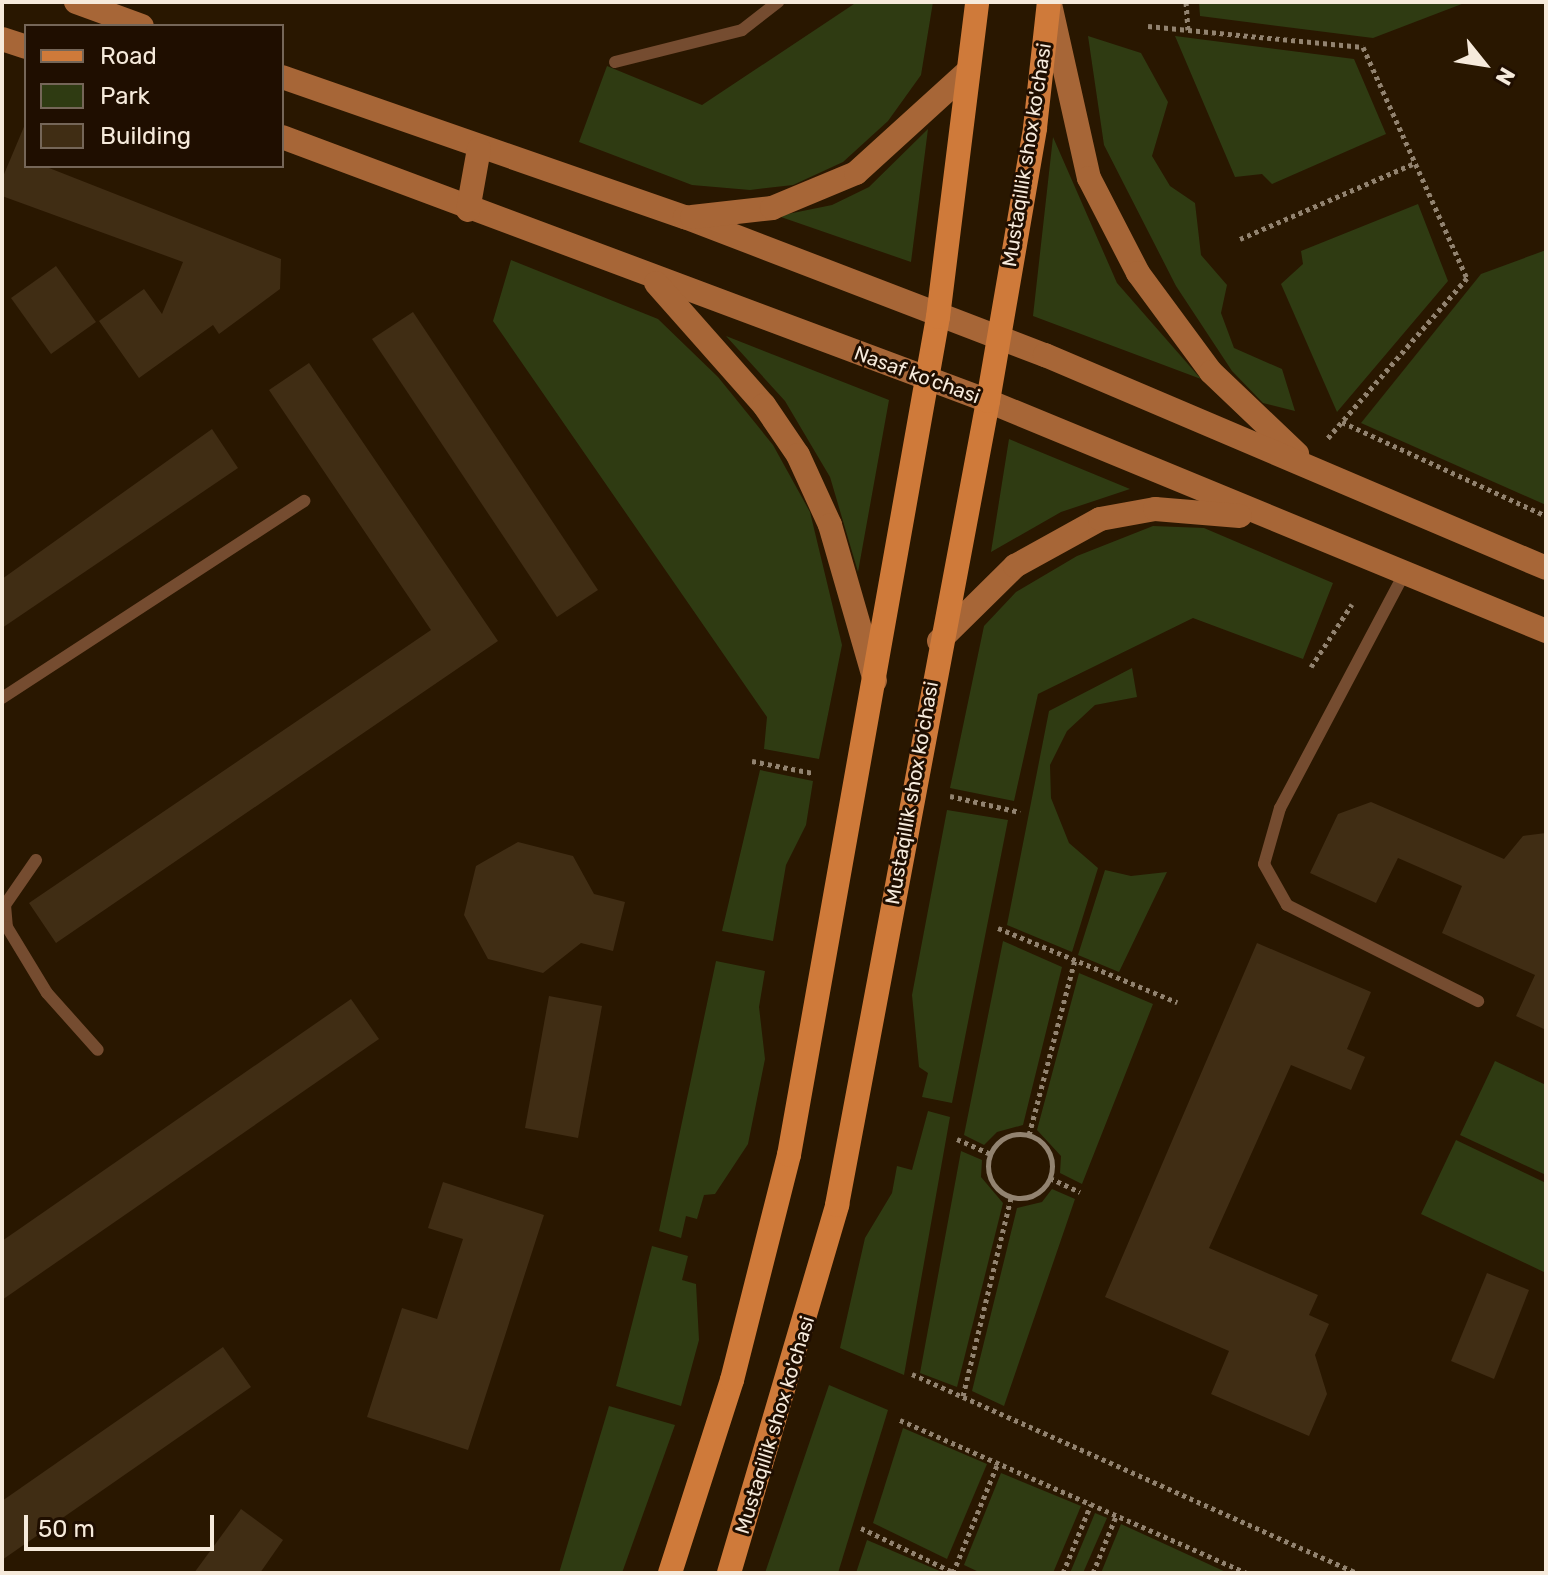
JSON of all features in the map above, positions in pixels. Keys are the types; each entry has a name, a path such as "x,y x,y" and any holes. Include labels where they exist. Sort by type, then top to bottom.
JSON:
{"main road":[{"path":"76,2 136,24"},
{"path":"670,1573 732,1380 789,1155 876,685 938,317 977,2"},
{"path":"1049,2 1089,178 1138,273 1211,372 1310,466"},
{"name":"Mustaqillik shox ko'chasi","path":"729,1573 837,1205 939,641 988,401 1035,128 1049,2"},
{"path":"2,39 24,46"},
{"path":"685,217 772,208 856,173 967,72"},
{"path":"284,78 479,149 685,217 998,339 1310,466 1546,568"},
{"name":"Nasaf ko‘chasi","path":"284,138 468,210 988,401 1546,631"},
{"path":"468,210 479,149"},
{"path":"651,278 755,394 798,455 830,525 876,685"},
{"path":"939,641 1015,566 1100,519 1155,509 1272,520"}],"lane":[{"path":"615,62 742,30 778,2"},
{"path":"2,698 304,501"},
{"path":"1404,574 1280,808 1264,864 1287,905 1478,1001"},
{"path":"36,860 5,905 7,927 47,993 98,1050"}],"path":[{"path":"1186,2 1188,30"},
{"path":"1148,26 1363,47 1467,278 1327,439"},
{"path":"1240,239 1415,163"},
{"path":"1342,422 1546,516"},
{"path":"1311,667 1352,604"},
{"path":"752,761 813,773"},
{"path":"950,796 1020,812"},
{"path":"998,928 1177,1002"},
{"path":"1029,1135 1075,960"},
{"path":"1029,1135 1049,1151 1050,1178 1033,1196 1011,1198 993,1186 990,1154 1003,1138 1029,1135"},
{"path":"957,1139 990,1154"},
{"path":"1050,1178 1080,1192"},
{"path":"963,1396 1011,1198"},
{"path":"912,1374 1356,1573"},
{"path":"900,1420 1247,1573"},
{"path":"861,1528 954,1573 998,1463"},
{"path":"1063,1573 1091,1504"},
{"path":"1093,1573 1116,1516"}],"green space":[{"path":"857,2 933,2 921,75 888,121 843,162 793,185 750,190 692,185 579,142 607,66 702,105"},
{"path":"1199,2 1467,2 1373,38 1200,16"},
{"path":"1088,36 1141,53 1168,102 1152,156 1170,186 1195,203 1201,255 1227,285 1221,313 1234,348 1282,369 1295,411 1263,403 1232,371 1176,286 1104,145"},
{"path":"1175,36 1354,59 1386,134 1272,184 1262,174 1235,177"},
{"path":"928,129 911,262 778,216 832,205 869,187"},
{"path":"1053,137 1117,283 1201,379 1033,316"},
{"path":"1418,204 1448,281 1337,412 1281,284 1303,264 1301,251"},
{"path":"1546,250 1546,505 1361,423 1481,274"},
{"path":"511,260 658,319 718,377 773,445 810,512 842,645 819,759 764,749 767,717 493,321"},
{"path":"726,336 889,400 858,572 830,477 785,401"},
{"path":"1009,439 1130,489 1061,512 991,552"},
{"path":"1153,526 1204,528 1333,583 1303,659 1193,618 1038,694 1014,801 950,788 984,626 1016,592 1077,556"},
{"path":"1132,668 1137,697 1095,705 1067,731 1050,765 1051,798 1069,843 1098,868 1072,952 1007,925 1049,711"},
{"path":"760,770 813,781 806,825 786,865 773,941 722,931"},
{"path":"947,810 1008,820 952,1103 922,1097 928,1073 919,1067 912,995"},
{"path":"1105,870 1131,876 1167,872 1119,972 1078,955"},
{"path":"1003,941 1062,967 1023,1125 997,1132 984,1145 964,1135"},
{"path":"716,961 765,971 759,1007 765,1059 748,1144 715,1194 704,1195 697,1219 686,1216 681,1238 659,1231"},
{"path":"1079,973 1153,1004 1082,1184 1060,1173 1061,1156 1037,1130"},
{"path":"1495,1061 1546,1085 1546,1175 1460,1135"},
{"path":"928,1111 950,1117 904,1375 840,1348 865,1238 892,1193 897,1166 912,1170"},
{"path":"1456,1140 1546,1183 1546,1273 1421,1214"},
{"path":"961,1151 982,1160 981,1177 1003,1203 957,1387 920,1373"},
{"path":"1052,1189 1075,1199 1004,1406 972,1391 1017,1208 1042,1202"},
{"path":"652,1246 688,1256 682,1280 696,1284 699,1340 681,1406 616,1386"},
{"path":"829,1385 888,1410 838,1573 765,1573"},
{"path":"609,1406 675,1425 622,1573 559,1573"},
{"path":"903,1428 987,1464 947,1559 873,1523"},
{"path":"1001,1473 1081,1506 1053,1573 981,1573 964,1565"},
{"path":"1095,1513 1107,1518 1083,1573 1070,1573"},
{"path":"1121,1524 1228,1573 1101,1573"},
{"path":"867,1540 942,1572 942,1573 856,1573"}],"building":[{"path":"24,127 24,168 49,168 281,259 280,289 219,334 213,325 139,378 99,321 144,289 162,314 183,262 2,196 2,179"},
{"path":"56,266 96,322 51,354 11,298"},
{"path":"413,312 598,590 557,617 372,339"},
{"path":"309,363 498,641 56,943 29,903 431,630 269,390"},
{"path":"212,429 238,468 2,628 2,579"},
{"path":"1371,802 1504,859 1523,836 1546,833 1546,1030 1516,1016 1535,975 1442,933 1462,886 1398,858 1376,903 1310,873 1338,814"},
{"path":"518,842 573,856 594,894 625,902 613,951 581,943 543,973 488,959 464,915 476,866"},
{"path":"1257,943 1371,992 1347,1049 1365,1057 1351,1090 1291,1065 1209,1248 1318,1295 1309,1315 1329,1324 1315,1355 1327,1394 1309,1436 1211,1394 1229,1351 1105,1297"},
{"path":"549,996 602,1006 578,1138 525,1128"},
{"path":"351,999 379,1039 2,1300 2,1241"},
{"path":"443,1182 544,1215 468,1450 367,1417 402,1308 437,1319 463,1239 428,1228"},
{"path":"1487,1273 1529,1290 1494,1379 1451,1361"},
{"path":"223,1347 251,1387 2,1560 2,1501"},
{"path":"241,1509 283,1540 260,1573 194,1573"}]}
